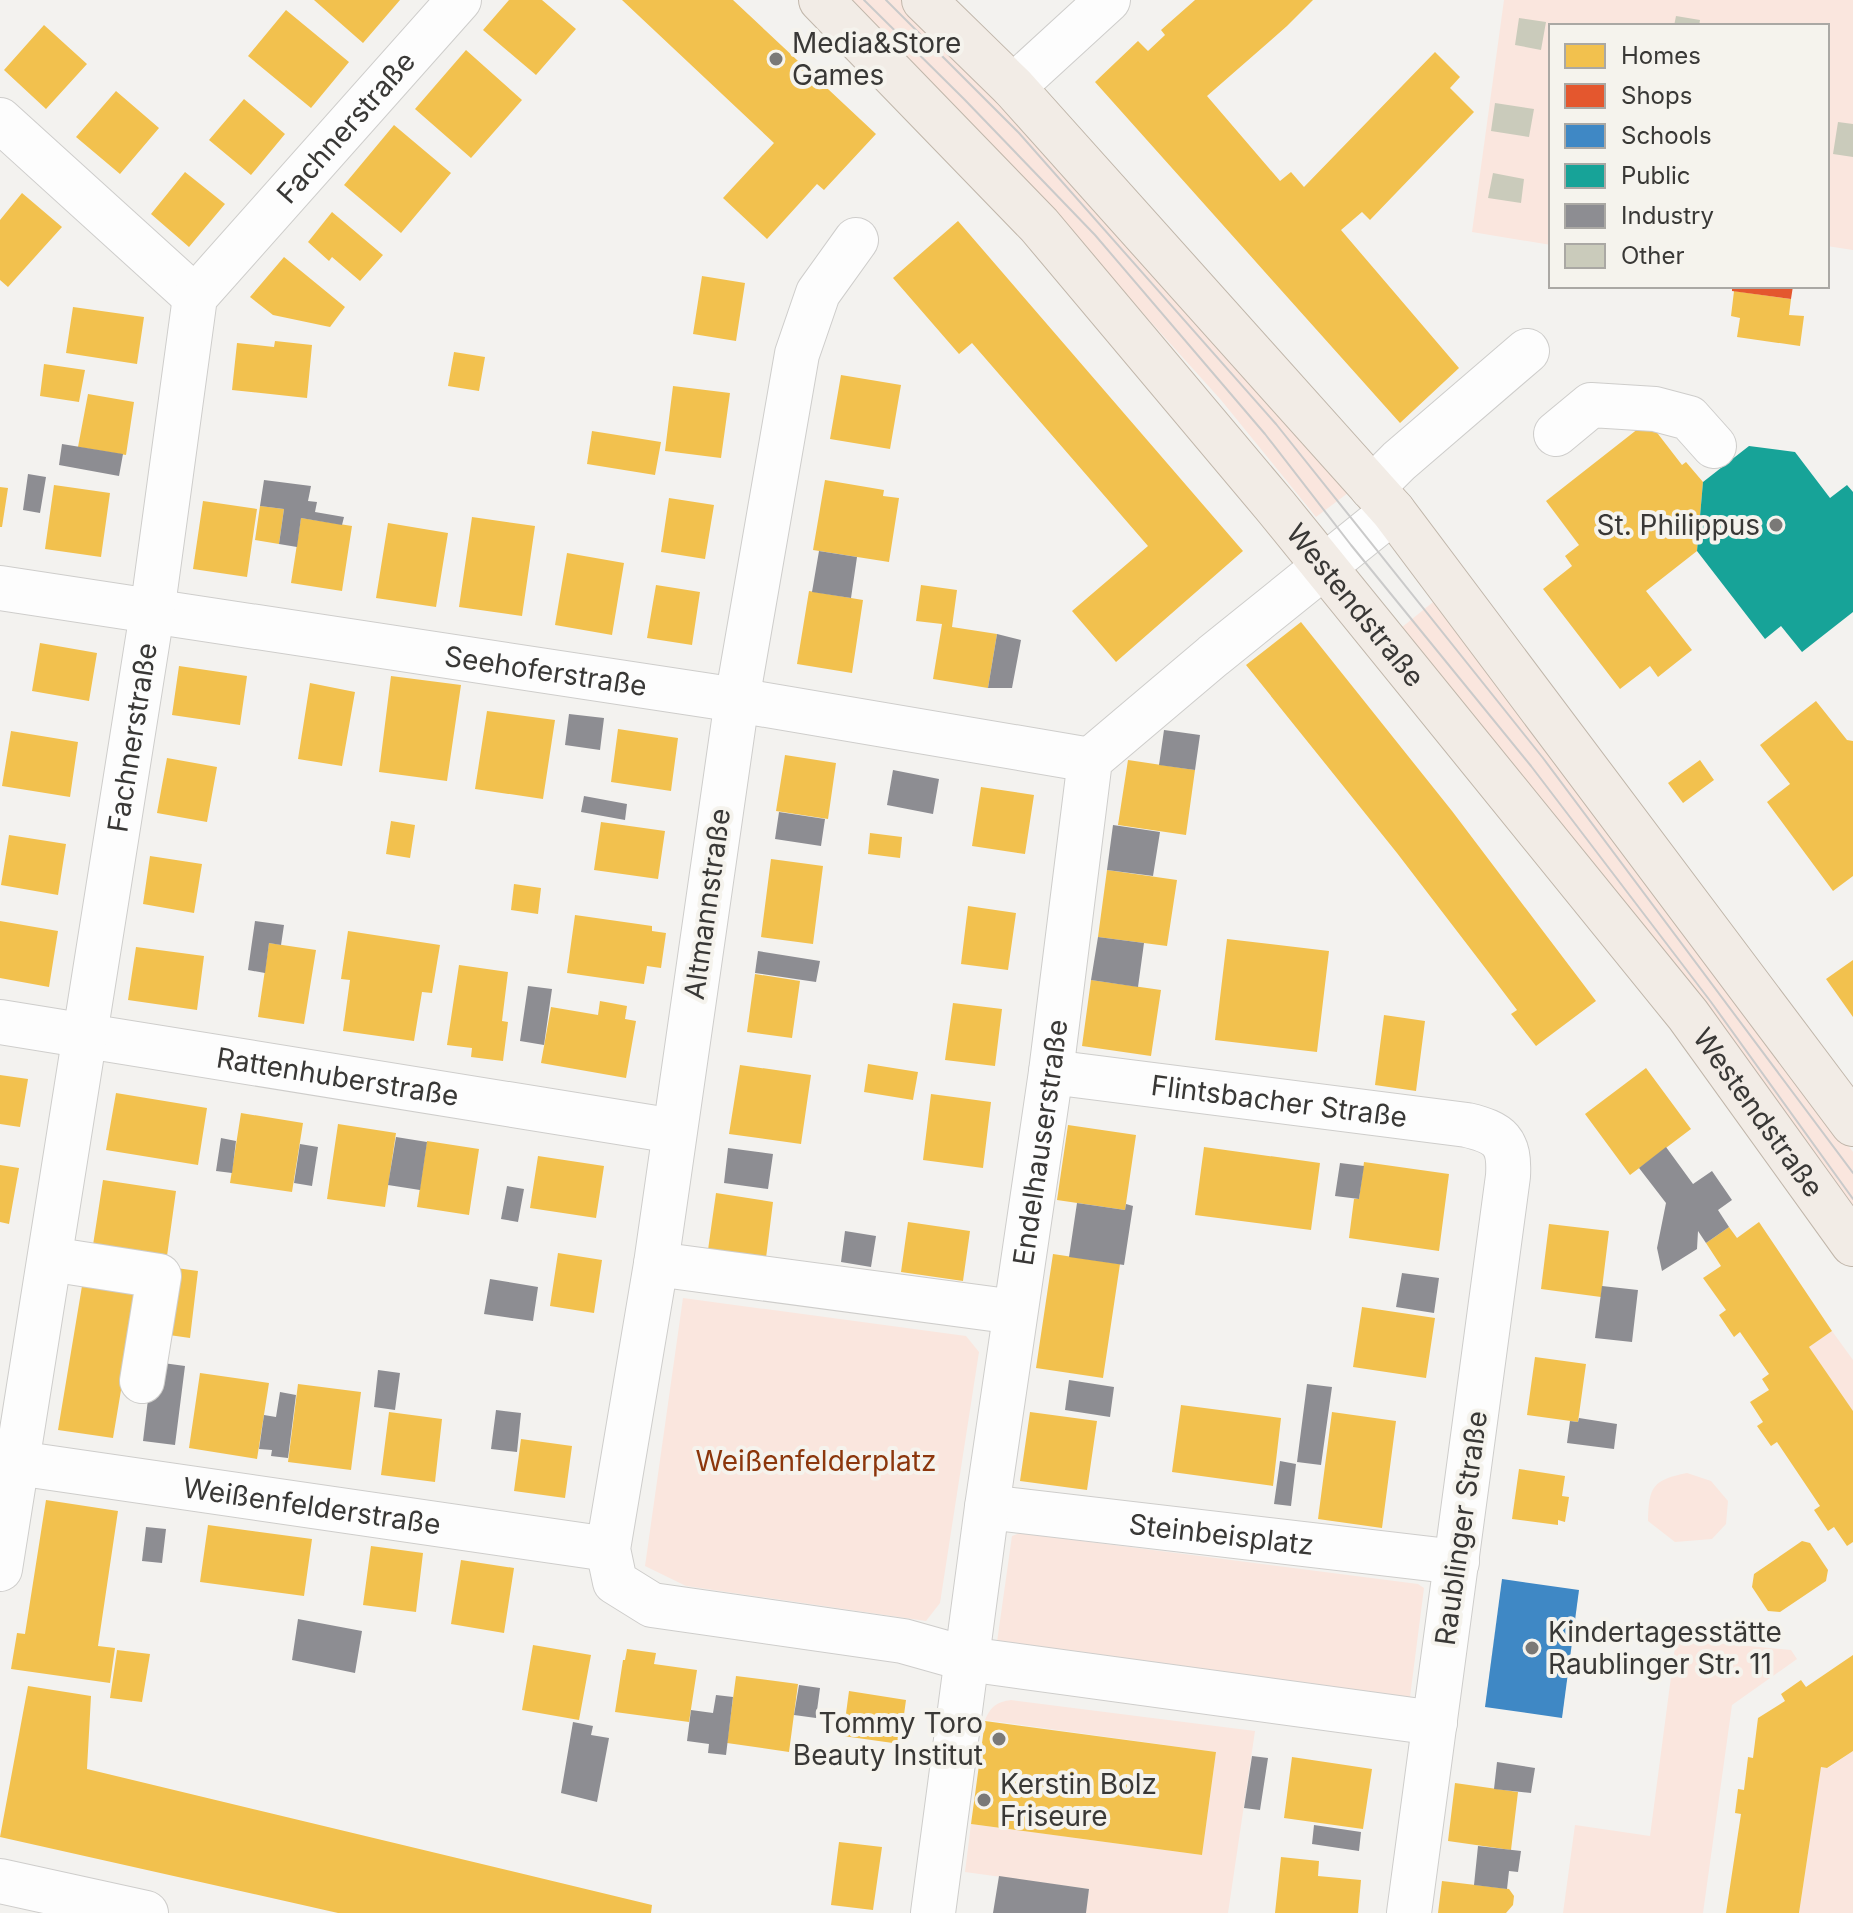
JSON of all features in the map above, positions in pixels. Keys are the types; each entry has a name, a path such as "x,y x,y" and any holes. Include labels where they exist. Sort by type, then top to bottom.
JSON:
{"main road":[{"name":"Westendstraße","path":"821,0 1039,225 1325,568 1688,1015 1853,1244"},
{"path":"924,0 1013,87 1382,500 1853,1124"}],"street":[{"name":"Fachnerstraße","path":"0,1569 152,613 195,297 459,0"},
{"path":"1013,87 1108,0"},
{"path":"0,120 195,297"},
{"name":"Altmannstraße","path":"611,1565 737,700 797,354 818,293 856,240"},
{"path":"1090,760 1213,656 1325,568 1382,500 1399,461 1527,351"},
{"path":"1556,434 1591,405 1655,409 1689,418 1714,446"},
{"name":"Seehoferstraße","path":"0,588 737,700 1090,760"},
{"name":"Endelhauserstraße","path":"933,1913 987,1507 1051,1072 1090,760"},
{"name":"Rattenhuberstraße","path":"0,1022 674,1131"},
{"name":"Flintsbacher Straße","path":"1051,1072 1467,1125 1486,1130 1505,1143"},
{"name":"Raublinger Straße","path":"1409,1913 1508,1176 1509,1156 1505,1143"},
{"path":"50,1259 159,1276 142,1381"},
{"path":"656,1264 1015,1312"},
{"name":"Weißenfelderstraße","path":"17,1463 611,1565"},
{"name":"Steinbeisplatz","path":"987,1507 1457,1562"},
{"path":"611,1565 652,1605 903,1641 967,1659 1435,1723"},
{"path":"0,1881 146,1913"}],"green space":[{"path":"846,0 901,0 1045,148 1348,493 1316,517 1221,400 1096,261"},
{"path":"1504,0 1853,0 1853,250 1829,246 1829,24 1549,24 1549,245 1472,232"},
{"path":"1438,598 1853,1152 1853,1218 1401,628"},
{"name":"Weißenfelderplatz","path":"683,1298 966,1336 979,1352 940,1603 926,1621 686,1586 645,1566"},
{"path":"1832,1331 1853,1360 1853,1411 1809,1347"},
{"path":"1687,1473 1711,1481 1728,1501 1726,1524 1712,1539 1675,1542 1648,1521 1655,1487 1666,1479"},
{"path":"1020,1533 1418,1584 1424,1588 1410,1697 1395,1699 997,1642 1012,1536"},
{"path":"1676,1639 1791,1650 1797,1659 1732,1705 1703,1913 1563,1913 1575,1825 1650,1836"},
{"path":"1011,1700 1255,1731 1228,1913 1086,1913 1089,1889 965,1872 971,1824 1202,1855 1216,1752 985,1720 995,1706"},
{"path":"1853,1751 1853,1913 1799,1913 1821,1767 1828,1768"}],"building: Homes":[{"path":"314,0 400,0 363,43"},
{"path":"509,0 542,0 576,29 536,75 483,30"},
{"path":"622,0 733,0 876,134 824,190 817,184 767,239 723,198 774,143"},
{"path":"1195,0 1313,0 1207,96 1280,181 1291,172 1304,187 1435,52 1460,77 1450,88 1474,112 1370,220 1362,212 1341,230 1459,368 1400,423 1095,82 1138,41 1148,51 1165,35 1161,30"},
{"path":"286,10 349,62 311,108 248,56"},
{"path":"44,25 87,64 46,109 4,70"},
{"path":"466,50 522,100 471,158 415,109"},
{"path":"116,91 159,128 120,174 76,137"},
{"path":"244,99 285,134 251,175 209,140"},
{"path":"394,125 451,173 401,233 344,185"},
{"path":"185,172 225,204 189,247 151,214"},
{"path":"22,193 62,227 8,287 0,280 0,220"},
{"path":"332,212 383,255 360,281 332,257 329,261 308,242"},
{"path":"958,221 1243,551 1116,662 1072,611 1148,546 972,343 959,354 893,278"},
{"path":"284,257 345,307 330,327 273,315 250,297"},
{"path":"702,276 745,283 736,341 693,334"},
{"path":"1734,291 1791,299 1789,315 1804,316 1800,346 1737,337 1740,318 1731,316"},
{"path":"73,307 144,317 137,364 66,353"},
{"path":"275,341 312,345 307,398 232,390 237,343 274,347"},
{"path":"454,352 485,357 479,391 448,386"},
{"path":"44,364 85,370 79,402 40,396"},
{"path":"841,375 901,385 890,449 830,439"},
{"path":"673,386 730,393 721,458 665,451"},
{"path":"88,394 134,402 126,455 78,447"},
{"path":"1648,421 1682,465 1686,462 1703,482 1697,551 1646,591 1692,650 1658,677 1650,666 1620,689 1543,589 1572,566 1565,556 1579,545 1546,501"},
{"path":"592,431 661,442 655,475 587,464"},
{"path":"825,480 884,490 883,496 899,498 889,562 813,550"},
{"path":"54,485 110,493 101,557 45,549"},
{"path":"0,487 8,488 2,527 0,527"},
{"path":"669,498 714,505 705,559 661,552"},
{"path":"203,501 257,509 247,577 193,569"},
{"path":"260,506 284,509 279,544 255,540"},
{"path":"472,517 535,526 522,616 459,607"},
{"path":"301,518 352,526 342,591 291,583"},
{"path":"388,523 448,533 436,607 376,598"},
{"path":"567,553 624,563 612,635 555,625"},
{"path":"656,585 700,592 692,645 647,638"},
{"path":"921,585 957,590 952,627 997,634 988,688 933,679 942,624 916,621"},
{"path":"809,591 863,600 852,673 797,664"},
{"path":"1301,622 1452,811 1596,1001 1536,1046 1511,1014 1517,1010 1486,969 1246,665"},
{"path":"40,643 97,653 89,701 32,691"},
{"path":"179,666 247,676 240,725 172,715"},
{"path":"391,676 461,685 447,781 379,772"},
{"path":"310,683 355,692 342,766 298,759"},
{"path":"1816,701 1847,740 1853,741 1853,876 1833,891 1767,802 1790,784 1760,745"},
{"path":"487,711 555,720 543,799 475,789"},
{"path":"618,729 678,738 671,791 611,782"},
{"path":"11,731 78,742 70,797 2,786"},
{"path":"785,755 836,763 828,819 776,811"},
{"path":"167,758 217,767 207,822 157,813"},
{"path":"1128,760 1195,770 1186,835 1118,825"},
{"path":"1700,760 1714,780 1683,803 1668,783"},
{"path":"981,787 1034,795 1025,854 972,846"},
{"path":"391,821 415,825 410,858 386,854"},
{"path":"601,822 665,831 658,879 594,870"},
{"path":"870,833 902,837 900,858 868,854"},
{"path":"9,835 66,844 58,895 1,885"},
{"path":"150,856 202,864 194,913 143,904"},
{"path":"771,859 823,866 813,944 761,937"},
{"path":"1107,870 1177,880 1167,946 1098,937"},
{"path":"514,884 541,888 538,914 511,910"},
{"path":"968,906 1016,913 1008,970 961,964"},
{"path":"575,915 652,926 652,931 666,933 661,968 647,966 644,984 567,973"},
{"path":"0,921 58,931 49,987 0,978"},
{"path":"348,931 440,945 432,993 422,992 414,1041 343,1031 350,980 341,979"},
{"path":"1227,939 1329,951 1317,1052 1215,1040"},
{"path":"269,943 316,950 304,1024 258,1017"},
{"path":"136,947 204,956 197,1010 128,1000"},
{"path":"1853,960 1853,1017 1826,979"},
{"path":"459,965 508,972 502,1021 508,1022 503,1061 471,1057 472,1048 447,1045"},
{"path":"755,974 800,981 792,1038 747,1032"},
{"path":"1091,980 1161,990 1151,1056 1082,1046"},
{"path":"600,1001 627,1006 625,1019 636,1021 626,1078 541,1063 551,1007 598,1015"},
{"path":"953,1003 1002,1009 995,1066 945,1060"},
{"path":"1384,1015 1425,1021 1416,1091 1375,1085"},
{"path":"868,1064 918,1072 913,1100 864,1092"},
{"path":"740,1065 811,1075 801,1144 729,1134"},
{"path":"1646,1068 1691,1129 1630,1175 1585,1114"},
{"path":"0,1075 28,1079 20,1127 0,1124"},
{"path":"116,1093 207,1108 198,1165 106,1150"},
{"path":"931,1094 991,1102 983,1168 923,1160"},
{"path":"241,1113 303,1123 292,1192 230,1183"},
{"path":"338,1124 396,1133 385,1207 327,1199"},
{"path":"1068,1125 1136,1135 1125,1210 1057,1200"},
{"path":"427,1141 479,1149 469,1215 417,1207"},
{"path":"1204,1147 1320,1163 1311,1230 1195,1215"},
{"path":"538,1156 604,1166 596,1218 530,1208"},
{"path":"1364,1162 1449,1174 1439,1251 1349,1238 1354,1199 1359,1199"},
{"path":"0,1165 19,1168 9,1224 0,1222"},
{"path":"103,1180 176,1191 167,1256 93,1245"},
{"path":"716,1193 773,1202 766,1258 708,1250"},
{"path":"908,1222 970,1231 963,1281 901,1272"},
{"path":"1759,1222 1832,1331 1809,1347 1853,1411 1853,1542 1847,1546 1834,1527 1828,1531 1814,1510 1820,1506 1777,1442 1771,1446 1757,1426 1763,1422 1750,1402 1769,1390 1762,1379 1769,1374 1740,1332 1734,1337 1719,1315 1726,1310 1703,1278 1721,1266 1706,1243 1729,1227 1737,1238"},
{"path":"1549,1224 1609,1231 1601,1297 1541,1289"},
{"path":"558,1253 602,1260 594,1313 550,1306"},
{"path":"1053,1254 1120,1264 1103,1378 1036,1368"},
{"path":"169,1267 198,1271 190,1338 162,1334"},
{"path":"83,1280 138,1289 113,1438 58,1430"},
{"path":"1362,1307 1435,1318 1426,1378 1353,1367"},
{"path":"1535,1357 1586,1364 1578,1422 1527,1415"},
{"path":"200,1373 269,1383 257,1459 189,1448"},
{"path":"298,1384 361,1392 351,1470 288,1462"},
{"path":"1181,1405 1281,1418 1273,1486 1172,1472"},
{"path":"389,1412 442,1419 435,1482 381,1475"},
{"path":"1030,1412 1097,1421 1087,1490 1020,1481"},
{"path":"1332,1412 1396,1421 1382,1528 1318,1519"},
{"path":"521,1439 572,1446 565,1498 514,1491"},
{"path":"1519,1469 1565,1476 1562,1496 1569,1497 1565,1522 1558,1520 1558,1525 1512,1519"},
{"path":"46,1500 118,1511 98,1646 115,1648 110,1683 11,1669 17,1633 25,1634"},
{"path":"208,1525 312,1539 304,1596 200,1582"},
{"path":"1802,1541 1810,1543 1828,1570 1826,1581 1780,1612 1768,1611 1752,1587 1754,1574"},
{"path":"371,1546 423,1553 416,1612 363,1605"},
{"path":"461,1560 514,1568 504,1633 451,1624"},
{"path":"533,1645 591,1655 579,1720 522,1710"},
{"path":"627,1649 656,1653 654,1664 697,1670 689,1722 615,1712"},
{"path":"117,1650 150,1654 142,1702 110,1698"},
{"path":"1853,1655 1853,1751 1827,1768 1821,1767 1799,1913 1726,1913 1741,1814 1735,1813 1738,1789 1744,1790 1748,1757 1753,1758 1758,1718 1785,1701 1781,1694 1801,1680 1806,1687"},
{"path":"736,1676 798,1684 789,1752 727,1743"},
{"path":"28,1686 91,1696 87,1769 652,1905 651,1913 338,1913 0,1837"},
{"path":"849,1691 906,1700 900,1744 843,1736"},
{"path":"985,1721 1216,1752 1202,1855 971,1824"},
{"path":"1292,1757 1372,1769 1363,1829 1284,1818"},
{"path":"1455,1783 1518,1792 1511,1850 1448,1841"},
{"path":"839,1842 882,1847 873,1910 831,1905"},
{"path":"1281,1857 1319,1861 1318,1876 1361,1880 1358,1913 1275,1913"},
{"path":"1442,1881 1509,1889 1514,1896 1513,1905 1506,1913 1438,1913"}],"building: Shops":[{"path":"1732,288 1793,288 1791,299 1732,291"}],"building: Schools":[{"name":"Kindertagesstätte Raublinger Str. 11","path":"1502,1579 1579,1590 1562,1718 1485,1707"}],"building: Public":[{"name":"St. Philippus","path":"1749,446 1795,452 1830,498 1847,485 1853,492 1853,612 1802,652 1781,626 1765,639 1697,551 1703,482"}],"building: Industry":[{"path":"62,444 123,454 119,476 59,465"},
{"path":"28,474 46,477 40,513 23,510"},
{"path":"264,480 311,486 308,501 317,502 315,512 344,517 342,525 301,518 297,547 279,544 284,509 260,506"},
{"path":"819,551 857,557 851,598 812,592"},
{"path":"997,634 1021,640 1012,688 988,688"},
{"path":"569,714 604,718 600,750 565,745"},
{"path":"1164,730 1200,735 1195,770 1159,765"},
{"path":"893,770 939,779 933,814 887,805"},
{"path":"584,796 627,804 625,820 581,812"},
{"path":"779,812 825,819 821,846 775,839"},
{"path":"1113,825 1160,832 1153,876 1107,870"},
{"path":"255,921 284,925 281,945 269,943 265,973 248,970"},
{"path":"1098,937 1144,943 1138,987 1091,980"},
{"path":"758,951 820,961 816,982 755,973"},
{"path":"528,986 552,989 544,1045 520,1041"},
{"path":"396,1137 427,1142 420,1190 388,1185"},
{"path":"221,1138 236,1141 232,1173 216,1171"},
{"path":"300,1144 318,1147 312,1186 294,1183"},
{"path":"1666,1147 1693,1184 1712,1171 1732,1200 1718,1210 1729,1227 1706,1243 1698,1231 1697,1249 1662,1271 1657,1248 1666,1203 1639,1168"},
{"path":"728,1148 773,1154 768,1189 724,1183"},
{"path":"1340,1163 1364,1166 1359,1199 1335,1196"},
{"path":"507,1186 524,1189 518,1222 501,1219"},
{"path":"1077,1203 1125,1210 1126,1204 1133,1206 1124,1265 1069,1257"},
{"path":"845,1231 876,1236 871,1267 841,1262"},
{"path":"1402,1273 1439,1278 1434,1313 1396,1307"},
{"path":"490,1279 538,1287 533,1321 484,1314"},
{"path":"1602,1286 1638,1290 1632,1342 1595,1338"},
{"path":"163,1363 185,1366 175,1445 143,1441 149,1391"},
{"path":"378,1370 400,1373 395,1410 374,1407"},
{"path":"1069,1380 1114,1387 1110,1417 1065,1410"},
{"path":"1307,1384 1332,1387 1321,1465 1297,1462"},
{"path":"280,1392 296,1395 288,1458 271,1456 272,1450 259,1449 264,1415 276,1417"},
{"path":"496,1410 521,1413 517,1452 491,1449"},
{"path":"1579,1418 1617,1424 1614,1449 1567,1443 1570,1421 1578,1422"},
{"path":"1280,1461 1296,1464 1291,1506 1274,1504"},
{"path":"146,1527 166,1529 162,1563 142,1561"},
{"path":"298,1619 362,1631 355,1673 292,1660"},
{"path":"799,1685 820,1688 816,1718 794,1715"},
{"path":"716,1695 733,1697 726,1755 708,1753 709,1744 687,1741 691,1710 713,1713"},
{"path":"573,1722 593,1726 591,1735 609,1738 597,1802 561,1793"},
{"path":"1252,1756 1268,1758 1260,1810 1244,1808"},
{"path":"1497,1762 1535,1768 1531,1793 1494,1789"},
{"path":"1314,1825 1361,1832 1359,1851 1312,1844"},
{"path":"1478,1846 1521,1851 1518,1872 1509,1871 1507,1889 1474,1885"},
{"path":"999,1876 1089,1889 1086,1913 993,1913"}],"building: Other":[{"path":"1676,16 1700,20 1699,24 1674,24"},
{"path":"1519,18 1546,22 1541,50 1515,45"},
{"path":"1495,103 1534,109 1529,137 1491,131"},
{"path":"1838,122 1853,124 1853,157 1833,154"},
{"path":"1493,173 1524,179 1521,203 1488,198"}],"tram line":[{"path":"864,0 1095,235 1265,434 1531,766 1711,1002 1853,1199"},
{"path":"886,0 1019,133 1276,424 1543,758 1853,1173"}],"place":[{"name":"Media&Store Games","path":"776,59"},
{"name":"St. Philippus","path":"1776,525"},
{"name":"Kindertagesstätte Raublinger Str. 11","path":"1532,1648"},
{"name":"Tommy Toro Beauty Institut","path":"999,1739"},
{"name":"Kerstin Bolz Friseure","path":"984,1800"}]}
